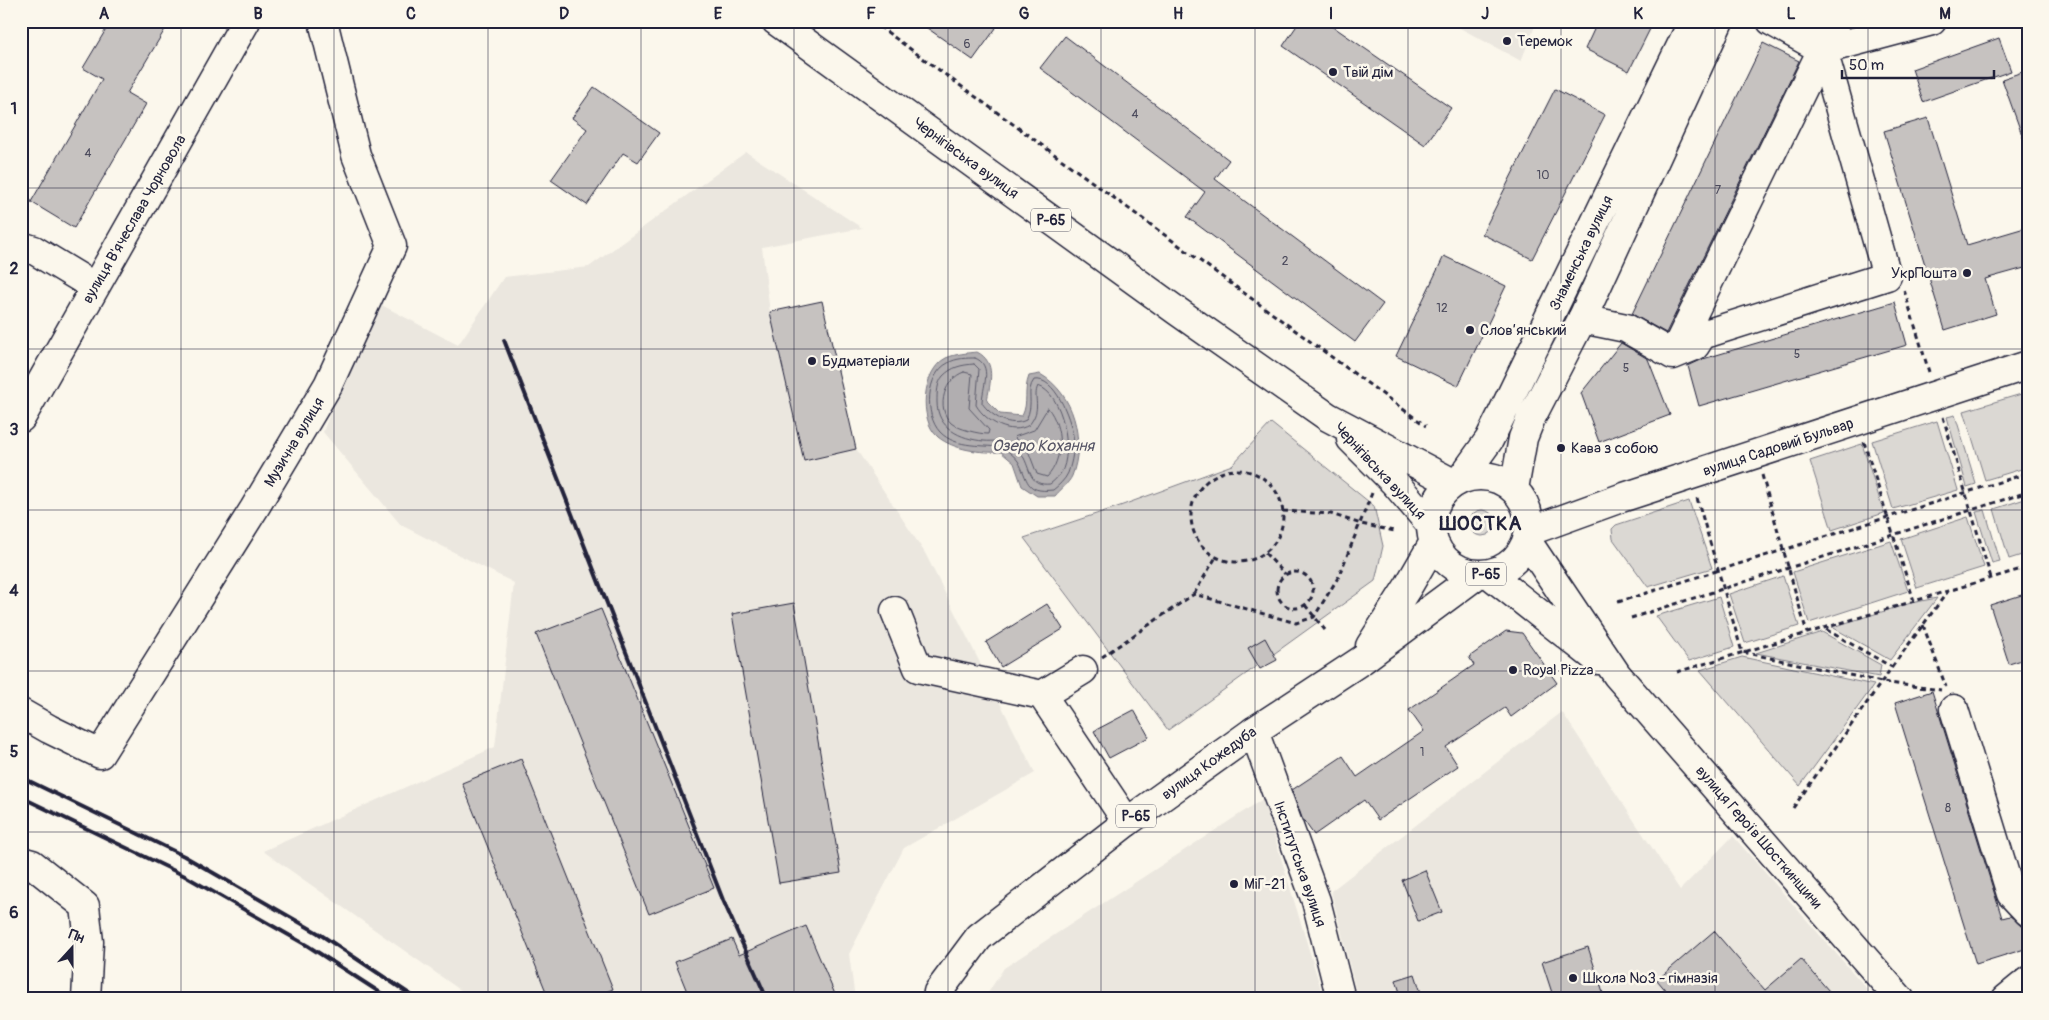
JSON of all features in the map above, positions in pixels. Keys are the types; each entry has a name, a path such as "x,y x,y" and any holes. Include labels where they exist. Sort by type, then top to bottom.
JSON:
{"main road":[{"name":"вулиця В'ячеслава Чорновола","path":"21,418 246,21"},
{"name":"Музична вулиця","path":"21,713 100,754 254,509 328,385 392,246 356,155 323,21"},
{"name":"Чернігівська вулиця","path":"776,21 1177,311 1328,416 1457,481"},
{"name":"Знаменська вулиця","path":"1457,481 1489,440 1693,21"},
{"name":"Знаменська вулиця","path":"1514,489 1523,438 1531,418 1582,319 1719,21"},
{"path":"1673,355 1696,346 1702,335 1887,276 1822,50 1771,21"},
{"path":"1673,355 1836,21"},
{"path":"1822,50 1932,21"},
{"path":"21,246 34,250 96,287"},
{"path":"1582,319 1626,328 1673,355"},
{"name":"вулиця Садовий Бульвар","path":"1528,536 1691,475 2028,365"},
{"name":"Чернігівська вулиця","path":"1328,416 1394,482 1432,534"},
{"path":"1457,481 1474,476 1489,476 1503,481 1514,489 1527,508 1528,536"},
{"name":"Р-65","path":"1457,481 1437,501 1432,534 1441,555 1451,565 1464,571 1484,574 1499,570 1516,559 1528,536"},
{"name":"вулиця Кожедуба","path":"1362,660 1410,585 1432,534"},
{"name":"вулиця Героїв Шосткинщини","path":"1528,536 1617,675 1900,999"},
{"name":"вулиця Кожедуба","path":"937,999 938,992 979,936 1127,822 1254,731 1362,660 1484,574"},
{"name":"вулиця Героїв Шосткинщини","path":"1484,574 1617,675"},
{"path":"895,611 918,668 1042,695 1083,670"},
{"path":"1042,695 1127,822"},
{"path":"1954,709 2011,894 2028,912"},
{"name":"Інститутська вулиця","path":"1254,731 1316,901 1341,999"},
{"path":"21,860 32,864 85,906 89,942 86,999"},
{"path":"2006,999 2028,981"}],"path":[{"path":"872,21 1426,426"},
{"path":"1887,276 1902,284 1991,578"},
{"path":"1858,421 1914,601"},
{"path":"1756,454 1806,633"},
{"path":"1231,470 1255,474 1274,489 1283,511 1280,534 1265,553 1243,562 1232,562 1216,557 1201,545 1191,523 1194,499 1209,480 1231,470"},
{"path":"1618,602 2028,473"},
{"path":"1691,475 1742,652"},
{"path":"1194,594 1296,623 1314,617 1339,576 1374,489"},
{"path":"1631,618 2028,492"},
{"path":"1283,511 1331,514 1361,524 1394,531"},
{"path":"1265,553 1285,574"},
{"path":"1083,670 1194,594 1216,557"},
{"path":"1677,672 2028,567"},
{"path":"1295,572 1305,574 1311,581 1313,590 1311,599 1305,606 1287,607 1280,601 1276,591 1278,581 1285,574 1295,572"},
{"path":"1793,808 1948,591"},
{"path":"1305,606 1325,630"},
{"path":"1742,652 1882,682 1947,690 1923,625"},
{"path":"1824,628 1892,667"}],"shaded area":[{"name":"Теремок","path":"1447,21 1537,21 1521,61"},
{"path":"746,152 862,228 762,247 770,313 804,460 856,449 925,553 1035,773 904,848 849,954 855,999 473,999 263,851 495,747 514,583 401,525 323,432 372,300 458,345 504,277 589,267"},
{"path":"2028,392 2028,467 1985,480 1964,411"},
{"path":"1955,415 1976,484 1967,487 1947,417"},
{"path":"1937,421 1958,490 1893,509 1872,441"},
{"path":"1271,423 1374,506 1383,546 1375,581 1168,730 1024,538 1120,506 1232,465"},
{"path":"1862,444 1884,513 1832,530 1810,461"},
{"path":"2028,498 2028,553 2009,559 1994,509"},
{"path":"1689,501 1712,568 1648,587 1613,539 1612,529 1616,525"},
{"path":"1482,510 1491,514 1495,523 1491,532 1482,536 1473,532 1469,523 1473,514"},
{"path":"1985,510 2000,561 1992,563 1976,512"},
{"path":"1968,517 1984,567 1917,588 1901,539"},
{"path":"1891,541 1908,591 1809,623 1793,572"},
{"path":"1783,576 1799,626 1745,643 1729,594"},
{"path":"1719,597 1734,647 1689,661 1656,616"},
{"path":"1937,598 1890,660 1832,627 1911,603"},
{"path":"1822,632 1881,665 1879,677 1756,653"},
{"path":"1742,657 1874,685 1800,786 1700,670"},
{"path":"1562,712 1680,890 1733,836 1876,999 1358,999 1331,891"},
{"path":"1263,799 1324,999 984,999 1004,968"}],"water":[{"name":"Озеро Кохання","path":"977,352 983,356 990,367 991,374 987,401 1000,414 1022,416 1029,376 1040,374 1052,382 1069,405 1077,433 1078,448 1076,462 1071,479 1055,496 1037,496 1022,486 1014,463 1001,452 985,452 960,448 938,437 932,429 927,419 925,408 928,384 932,373 938,364 946,358"}],"building":[{"path":"111,21 170,21 127,93 146,104 74,228 31,202 102,79 83,68"},
{"path":"917,21 985,21 996,28 973,60"},
{"path":"1300,21 1325,21 1451,108 1425,145 1283,46"},
{"path":"1598,21 1654,21 1629,71 1585,49"},
{"path":"1065,36 1229,160 1215,179 1383,304 1355,342 1187,217 1205,192 1040,68"},
{"path":"1999,38 2011,71 1923,102 1912,69"},
{"path":"1763,43 1799,61 1666,333 1632,314"},
{"path":"2028,70 2028,146 2026,146 2002,79"},
{"path":"594,87 659,133 638,162 623,153 587,205 551,180 587,129 572,118"},
{"path":"1555,89 1605,115 1532,259 1482,234"},
{"path":"1928,118 1967,245 2028,227 2028,267 1985,279 1996,314 1945,330 1884,131"},
{"path":"1444,256 1506,286 1458,386 1396,356"},
{"path":"822,301 856,449 804,461 770,312"},
{"path":"1895,302 1907,345 1699,406 1688,366 1703,359"},
{"path":"1621,343 1648,359 1670,415 1599,442 1581,393"},
{"path":"2028,593 2028,658 2009,664 1990,605"},
{"path":"794,603 841,873 779,883 732,614"},
{"path":"1047,604 1063,629 1001,667 986,642"},
{"path":"601,609 714,888 649,914 536,634"},
{"path":"1506,631 1522,633 1557,683 1511,717 1505,708 1446,747 1458,766 1378,820 1364,800 1314,835 1302,818 1292,790 1343,756 1357,777 1424,731 1409,710 1474,665 1469,657"},
{"path":"1265,638 1277,660 1260,669 1248,648"},
{"path":"1932,691 2002,918 2010,916 2025,927 2028,935 2028,948 1976,964 1895,703"},
{"path":"1134,710 1149,737 1109,758 1094,731"},
{"path":"521,759 613,989 589,999 549,999 462,783"},
{"path":"1425,870 1442,912 1418,921 1402,880"},
{"path":"806,926 837,999 690,999 675,962 732,939 739,955"},
{"path":"1714,931 1765,990 1801,959 1836,999 1673,999 1657,980"},
{"name":"Школа №3 - гімназія","path":"1588,947 1605,999 1554,999 1542,962"},
{"path":"1415,974 1423,999 1402,999 1396,980"}],"railway":[{"path":"504,340 723,900 767,999"},
{"path":"21,777 184,856 318,933 417,999"},
{"path":"21,797 185,876 308,946 390,999"}],"place":[{"name":"Теремок","path":"1507,41"},
{"name":"Твій дім","path":"1333,72"},
{"name":"УкрПошта","path":"1967,273"},
{"name":"Слов’янський","path":"1470,330"},
{"name":"Будматеріали","path":"812,361"},
{"name":"Кава з собою","path":"1561,448"},
{"name":"Royal Pizza","path":"1513,670"},
{"name":"МіГ-21","path":"1234,884"},
{"name":"Школа №3 - гімназія","path":"1573,978"}],"district":[{"name":"ШОСТКА","path":"1481,523"}]}
